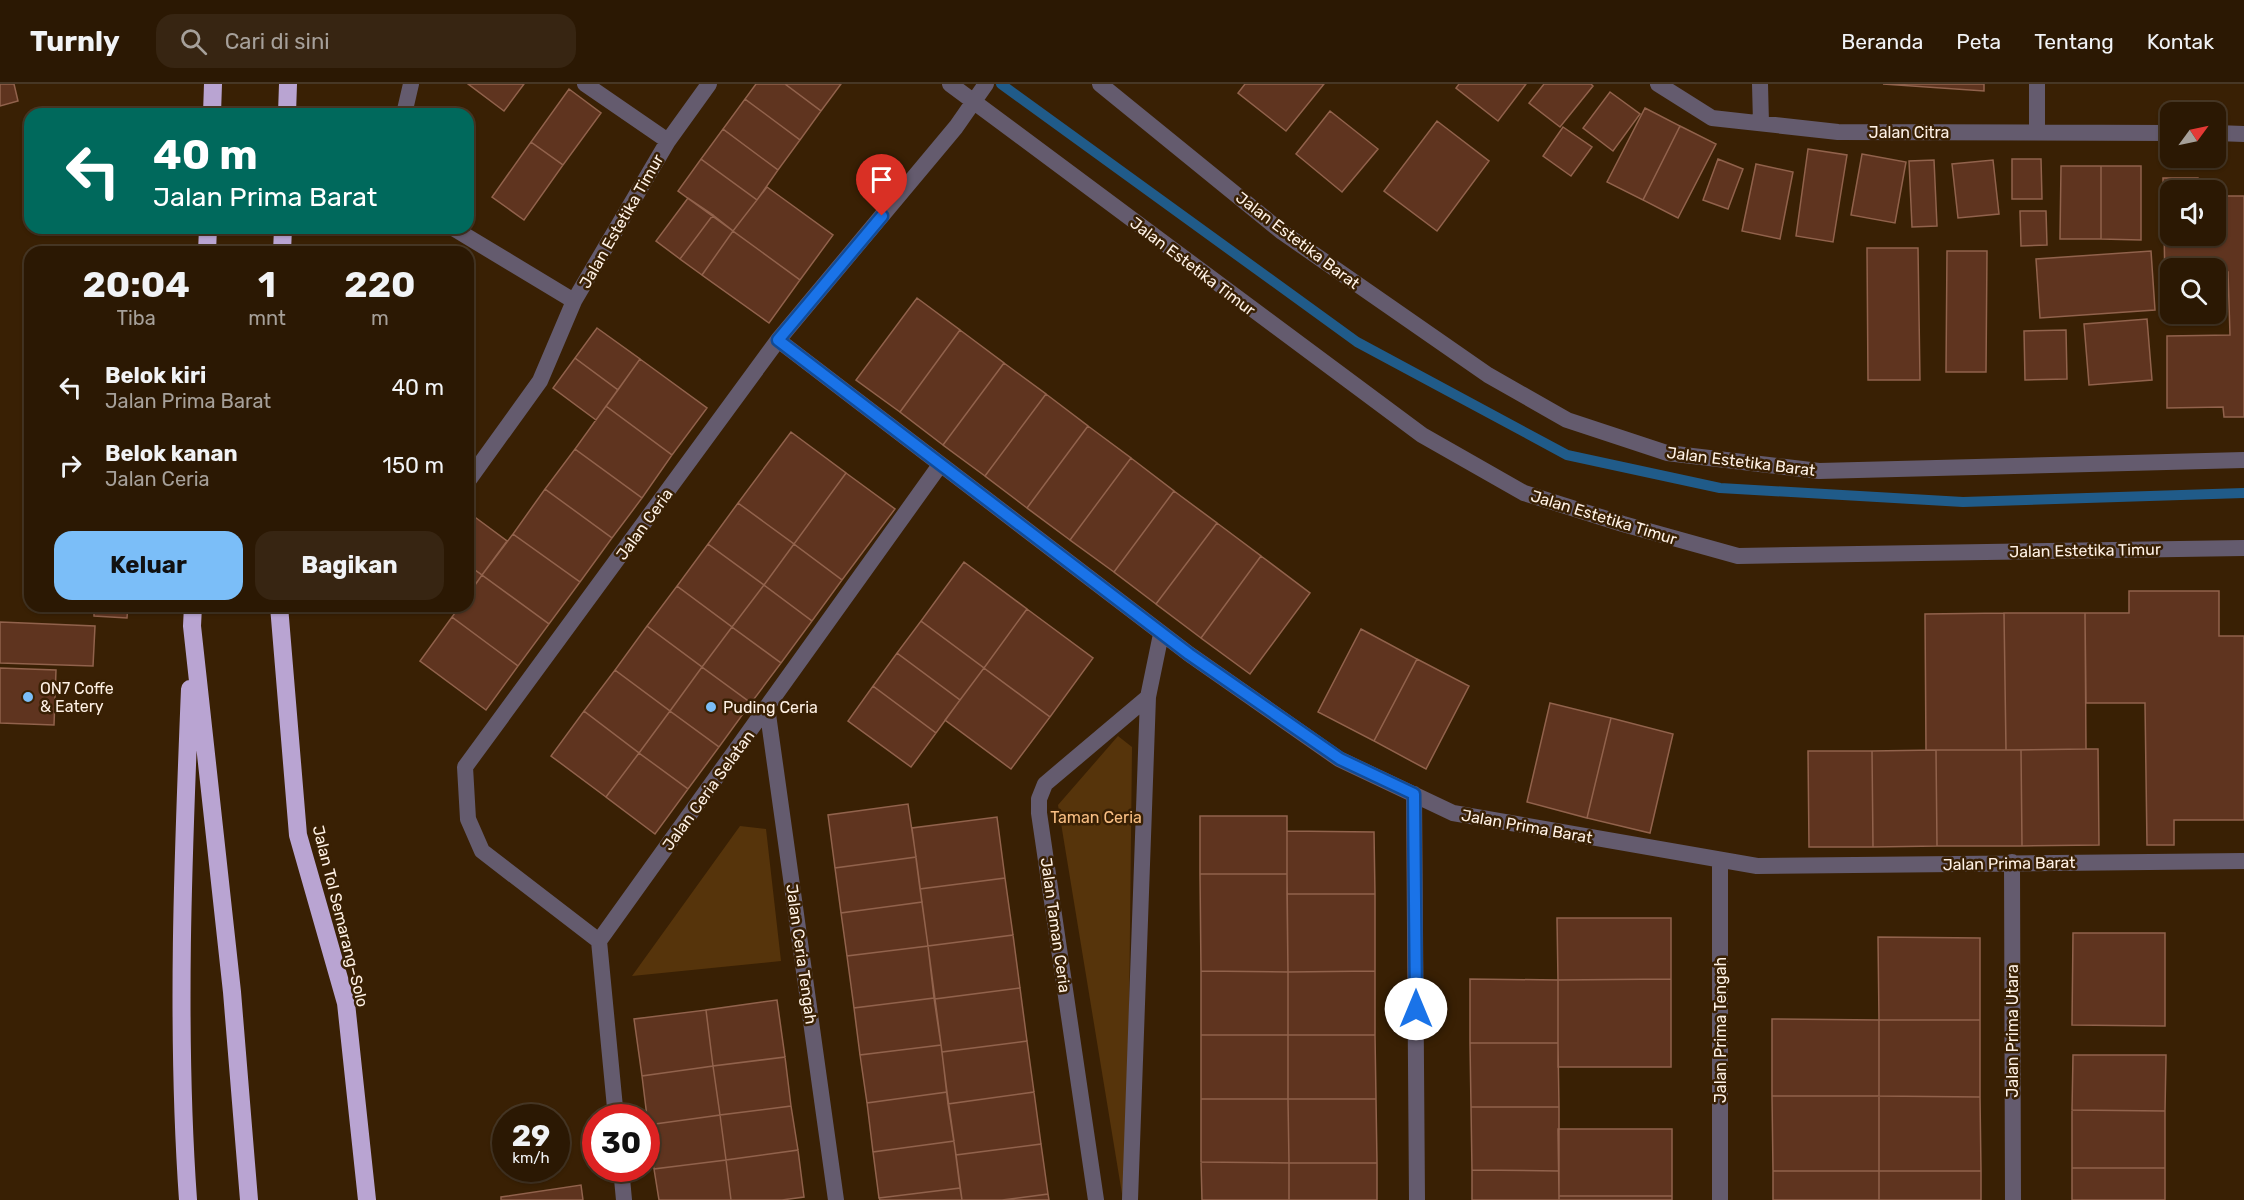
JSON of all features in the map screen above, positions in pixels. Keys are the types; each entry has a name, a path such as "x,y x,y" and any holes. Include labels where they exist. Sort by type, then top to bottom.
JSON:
{"highway":[{"path":"212,108 213,84"},
{"path":"287,108 288,84"},
{"path":"188,1200 182,1118 184,834 193,612"},
{"name":"Jalan Tol Semarang–Solo","path":"279,612 298,835 346,1003 367,1200"},
{"path":"192,626 232,992 249,1200"}],"street":[{"path":"405,108 411,84"},
{"name":"Jalan Estetika Timur","path":"585,84 668,141"},
{"name":"Jalan Estetika Timur","path":"474,473 540,381 574,301 668,141 709,84"},
{"name":"Jalan Estetika Timur","path":"950,84 979,93 1422,435 1524,493 1738,556 2244,548"},
{"name":"Jalan Estetika Barat","path":"1100,84 1282,232 1488,375 1578,424 1667,453 1819,471 2244,460"},
{"name":"Jalan Citra","path":"1659,84 1712,118 1838,132 2160,133"},
{"path":"1760,84 1761,123"},
{"path":"2037,84 2037,132"},
{"name":"Jalan Ceria","path":"599,941 482,850 468,819 465,766 778,340 956,127 979,93"},
{"path":"2226,133 2244,134"},
{"name":"Jalan Estetika Timur","path":"463,234 574,301"},
{"name":"Jalan Prima Barat","path":"778,340 1161,634 1340,759 1453,813 1757,866 2244,861"},
{"name":"Jalan Ceria Selatan","path":"599,941 940,465"},
{"path":"1130,1200 1148,698 1161,634"},
{"name":"Jalan Taman Ceria","path":"1096,1200 1039,800 1045,784 1148,698"},
{"name":"Jalan Ceria Tengah","path":"767,707 836,1200"},
{"path":"1414,794 1417,1200"},
{"name":"Jalan Prima Tengah","path":"1720,860 1720,1200"},
{"name":"Jalan Prima Utara","path":"2012,862 2013,1200"},
{"path":"599,941 615,1104"},
{"path":"622,1182 624,1200"}],"green space":[{"name":"Taman Ceria","path":"1118,736 1132,747 1127,1200 1123,1200 1058,805"},
{"path":"740,826 766,829 781,961 632,976"}],"building":[{"path":"0,84 14,84 18,101 0,106"},
{"path":"468,84 524,84 504,111"},
{"path":"756,84 785,84 821,111 800,140 745,99"},
{"path":"785,84 841,84 821,111"},
{"path":"1245,84 1324,84 1286,131 1238,93"},
{"path":"1459,84 1526,84 1498,121 1456,88"},
{"path":"1544,84 1591,84 1593,86 1560,127 1529,103"},
{"path":"1883,84 1984,84 1984,91"},
{"path":"569,89 601,113 563,165 531,142"},
{"path":"1610,92 1640,114 1613,151 1583,128"},
{"path":"745,99 800,140 778,170 723,129"},
{"path":"1645,108 1680,126 1643,200 1607,182"},
{"path":"1330,111 1378,149 1342,192 1296,154"},
{"path":"1437,121 1489,161 1437,231 1384,191"},
{"path":"1680,126 1716,144 1678,218 1643,200"},
{"path":"1563,127 1592,147 1571,176 1543,156"},
{"path":"723,129 778,170 757,200 701,159"},
{"path":"531,142 563,165 524,220 492,197"},
{"path":"1808,149 1847,155 1833,242 1796,236"},
{"path":"1862,154 1906,162 1895,223 1851,215"},
{"path":"701,159 757,200 733,231 678,191"},
{"path":"1718,159 1743,169 1728,209 1703,200"},
{"path":"2012,159 2041,159 2042,199 2012,199"},
{"path":"1934,160 1937,226 1912,227 1909,161"},
{"path":"1993,160 1999,214 1958,218 1952,164"},
{"path":"1756,164 1793,172 1780,239 1742,231"},
{"path":"2061,166 2101,166 2101,239 2060,239"},
{"path":"2101,166 2141,166 2141,240 2101,239"},
{"path":"2163,178 2198,178 2198,180 2163,180"},
{"path":"767,187 833,235 800,280 733,231"},
{"path":"2226,196 2244,196 2244,417 2224,417 2223,407 2167,408 2167,336 2230,335 2226,258 2165,258 2164,246 2226,246"},
{"path":"688,198 713,215 680,259 656,241"},
{"path":"2020,211 2046,211 2047,245 2021,246"},
{"path":"713,215 733,231 702,275 680,259"},
{"path":"733,231 800,280 769,323 702,275"},
{"path":"1867,248 1918,248 1920,380 1868,380"},
{"path":"1947,251 1987,251 1986,372 1946,372"},
{"path":"2151,251 2155,310 2040,318 2036,259"},
{"path":"917,298 960,330 900,412 856,380"},
{"path":"2147,319 2152,380 2089,385 2084,324"},
{"path":"597,328 640,359 618,390 575,358"},
{"path":"960,330 1004,363 943,445 900,412"},
{"path":"2066,330 2067,379 2025,380 2024,331"},
{"path":"575,358 618,390 596,420 553,388"},
{"path":"640,359 707,408 672,455 606,406"},
{"path":"1004,363 1046,394 985,476 943,445"},
{"path":"1046,394 1088,426 1027,508 985,476"},
{"path":"606,406 672,455 642,498 575,449"},
{"path":"1088,426 1131,458 1070,540 1027,508"},
{"path":"791,432 846,473 794,544 738,503"},
{"path":"575,449 642,498 612,538 545,489"},
{"path":"1131,458 1174,491 1114,572 1070,540"},
{"path":"846,473 895,509 842,580 794,544"},
{"path":"545,489 612,538 580,582 513,534"},
{"path":"1174,491 1217,523 1156,604 1114,572"},
{"path":"738,503 794,544 764,585 708,544"},
{"path":"474,516 507,541 482,575 474,569"},
{"path":"1217,523 1261,556 1201,638 1156,604"},
{"path":"513,534 580,582 549,624 482,575"},
{"path":"708,544 764,585 732,627 677,586"},
{"path":"794,544 842,580 812,621 764,585"},
{"path":"1261,556 1310,593 1250,674 1201,638"},
{"path":"964,562 1027,609 984,668 921,621"},
{"path":"474,569 482,575 474,586"},
{"path":"482,575 549,624 518,666 452,617 456,612 474,612 474,586"},
{"path":"764,585 812,621 781,663 732,627"},
{"path":"677,586 732,627 702,667 647,626"},
{"path":"2129,591 2219,591 2219,636 2244,636 2244,820 2174,820 2174,845 2147,845 2145,703 2086,703 2085,613 2129,613"},
{"path":"1027,609 1093,658 1050,717 984,668"},
{"path":"94,612 128,612 127,618 94,616"},
{"path":"2004,613 2085,613 2086,749 2006,750"},
{"path":"2004,613 2006,750 1926,750 1925,614"},
{"path":"452,617 518,666 486,710 420,661"},
{"path":"921,621 984,668 960,700 897,653"},
{"path":"0,622 95,626 93,666 0,663"},
{"path":"647,626 702,667 670,711 615,670"},
{"path":"732,627 781,663 751,703 702,667"},
{"path":"1361,629 1417,659 1374,741 1318,712"},
{"path":"897,653 960,700 936,733 873,686"},
{"path":"1417,659 1469,686 1426,769 1374,741"},
{"name":"Puding Ceria","path":"702,667 751,703 719,747 670,711"},
{"name":"ON7 Coffe & Eatery","path":"0,668 56,670 54,725 0,723"},
{"path":"984,668 1050,717 1011,769 945,720"},
{"path":"615,670 670,711 639,753 584,711"},
{"path":"873,686 936,733 911,767 848,721"},
{"path":"1550,703 1611,718 1587,818 1527,802"},
{"path":"584,711 639,753 606,797 551,756"},
{"path":"670,711 719,747 688,789 639,753"},
{"path":"1611,718 1673,734 1650,833 1587,818"},
{"path":"2098,749 2099,845 2022,846 2021,750"},
{"path":"1936,750 1937,846 1873,847 1872,751"},
{"path":"1936,750 2021,750 2022,846 1937,846"},
{"path":"1808,751 1872,751 1873,847 1809,847"},
{"path":"639,753 688,789 655,834 606,797"},
{"path":"908,804 916,857 835,868 828,815"},
{"path":"1200,816 1287,816 1287,874 1200,874"},
{"path":"997,817 1005,878 920,889 912,828"},
{"path":"1287,831 1374,832 1375,894 1287,894"},
{"path":"916,857 922,902 841,913 835,868"},
{"path":"1200,874 1287,874 1288,972 1201,971"},
{"path":"1005,878 1013,935 928,946 920,889"},
{"path":"1287,894 1375,894 1375,971 1288,972"},
{"path":"922,902 928,946 847,956 841,913"},
{"path":"1557,918 1671,918 1671,979 1558,980"},
{"path":"2073,933 2165,933 2165,1026 2072,1025"},
{"path":"1013,935 1020,988 935,999 928,946"},
{"path":"1878,937 1980,938 1980,1020 1879,1020"},
{"path":"928,946 934,998 854,1008 847,956"},
{"path":"1201,971 1288,972 1288,1035 1201,1035"},
{"path":"1375,971 1375,1035 1288,1035 1288,972"},
{"path":"1470,979 1558,980 1558,1043 1470,1043"},
{"path":"1671,979 1671,1067 1558,1067 1558,980"},
{"path":"1020,988 1027,1041 942,1052 935,999"},
{"path":"934,998 941,1045 860,1055 854,1008"},
{"path":"777,1000 785,1057 713,1066 706,1010"},
{"path":"706,1010 713,1066 642,1076 634,1019"},
{"path":"1772,1019 1879,1020 1879,1096 1772,1096"},
{"path":"1879,1020 1980,1020 1980,1097 1879,1096"},
{"path":"1201,1035 1288,1035 1288,1099 1201,1099"},
{"path":"1288,1035 1375,1035 1376,1099 1288,1099"},
{"path":"1027,1041 1034,1092 948,1104 942,1052"},
{"path":"1470,1043 1558,1043 1559,1107 1471,1107"},
{"path":"941,1045 947,1092 867,1103 860,1055"},
{"path":"2073,1055 2166,1055 2165,1111 2072,1110"},
{"path":"785,1057 791,1106 720,1115 713,1066"},
{"path":"713,1066 720,1115 660,1123 660,1104 645,1104 642,1076"},
{"path":"947,1092 954,1141 873,1152 867,1103"},
{"path":"1034,1092 1041,1144 956,1155 948,1104"},
{"path":"1772,1096 1879,1096 1879,1171 1773,1171"},
{"path":"1879,1096 1980,1097 1981,1171 1879,1171"},
{"path":"1201,1099 1288,1099 1289,1163 1201,1162"},
{"path":"1288,1099 1376,1099 1377,1163 1289,1163"},
{"path":"791,1106 798,1150 726,1160 720,1115"},
{"path":"1471,1107 1559,1107 1559,1171 1472,1170"},
{"path":"2072,1110 2165,1111 2165,1168 2072,1168"},
{"path":"720,1115 726,1160 660,1168 660,1123"},
{"path":"1558,1129 1672,1129 1672,1196 1559,1196"},
{"path":"954,1141 960,1188 879,1198 873,1152"},
{"path":"1041,1144 1048,1194 1002,1200 962,1200 956,1155"},
{"path":"798,1150 804,1197 782,1200 731,1200 726,1160"},
{"path":"726,1160 731,1200 659,1200 656,1182 660,1182 660,1168"},
{"path":"1201,1162 1289,1163 1289,1200 1202,1200"},
{"path":"1289,1163 1377,1163 1377,1200 1289,1200"},
{"path":"2072,1168 2165,1168 2165,1200 2072,1200"},
{"path":"1472,1170 1559,1171 1559,1200 1472,1200"},
{"path":"1773,1171 1879,1171 1879,1200 1773,1200"},
{"path":"1879,1171 1981,1171 1981,1200 1879,1200"},
{"path":"581,1185 583,1200 501,1200 501,1197"},
{"path":"960,1188 962,1200 880,1200 879,1198"},
{"path":"1048,1194 1049,1200 1002,1200"},
{"path":"1559,1196 1672,1196 1672,1200 1559,1200"}],"waterway":[{"path":"1001,84 1357,342 1567,455 1720,488 1963,502 2244,493"}],"place":[{"name":"ON7 Coffe & Eatery","path":"28,697"},
{"name":"Puding Ceria","path":"711,707"}],"route":[{"path":"882,216 778,340 1189,654 1340,759 1414,794 1416,1009"}]}
